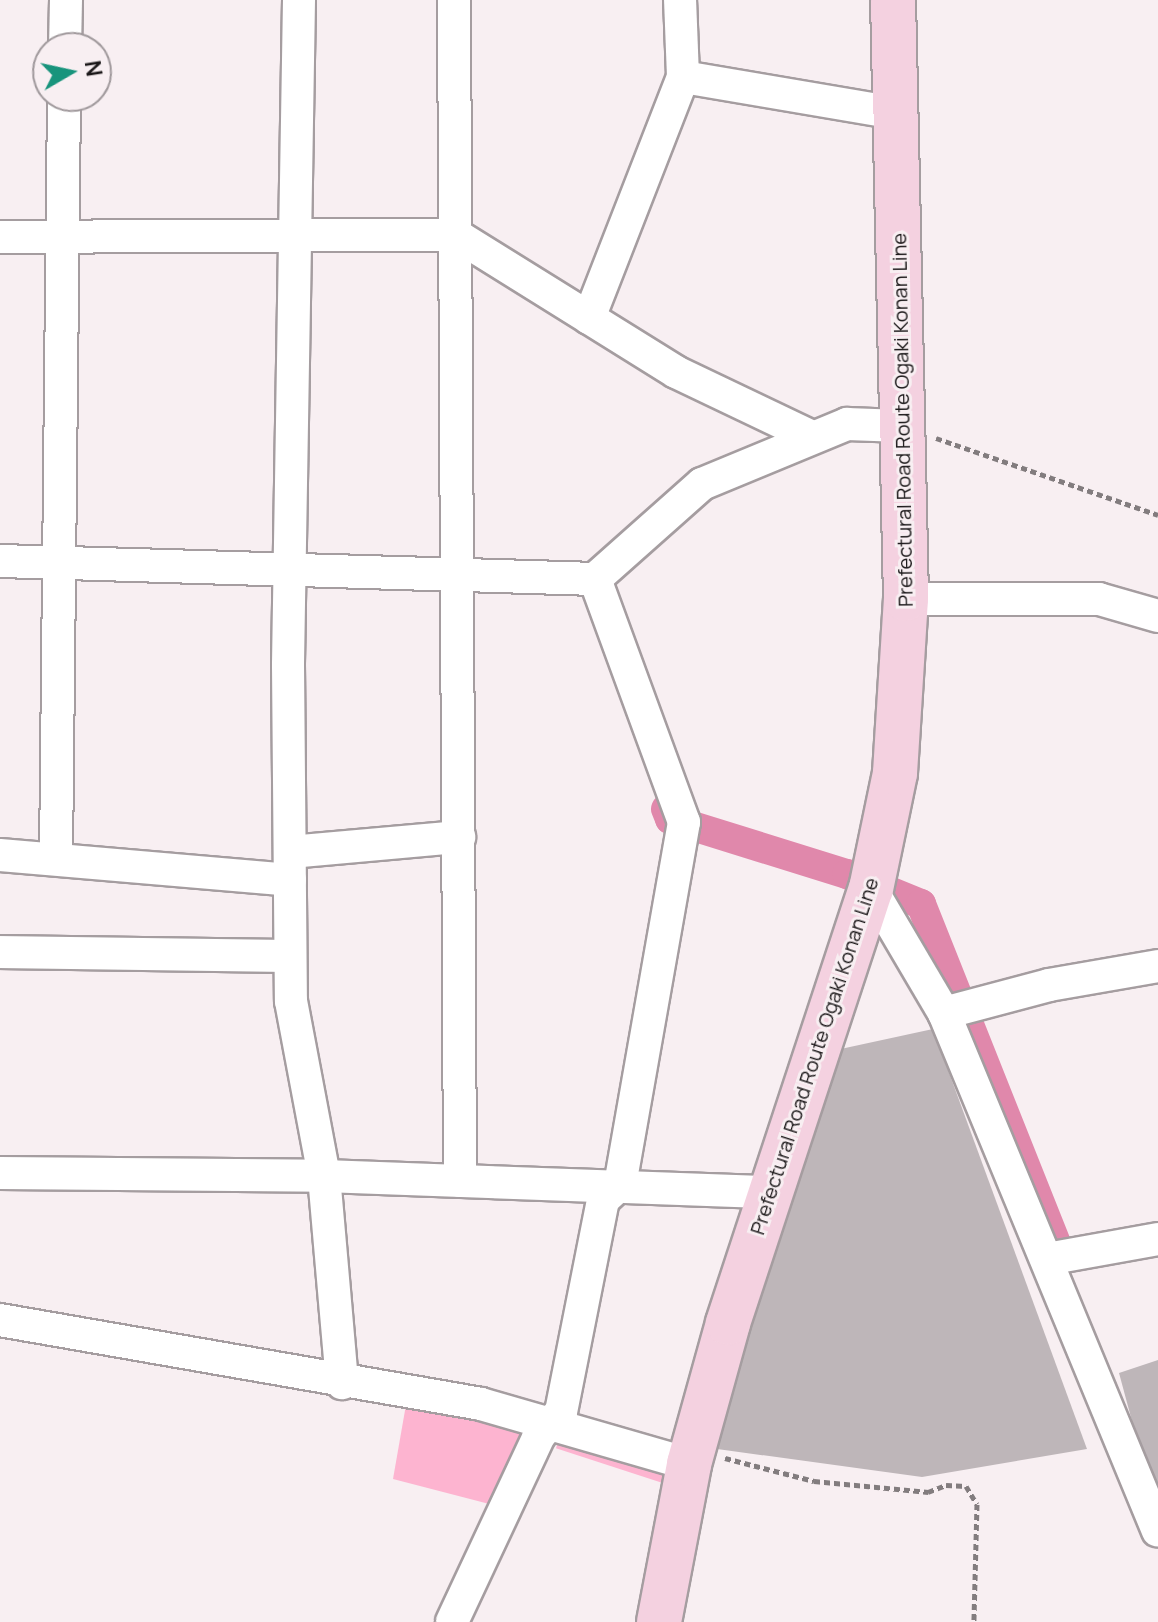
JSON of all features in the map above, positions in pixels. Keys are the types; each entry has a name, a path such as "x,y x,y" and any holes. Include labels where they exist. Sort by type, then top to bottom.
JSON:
{"main road":[{"name":"Prefectural Road Route Ogaki Konan Line","path":"659,1622 691,1457 770,1192 871,889 895,773 906,599 893,0"}],"street":[{"path":"65,32 66,0"},
{"path":"299,0 290,568 291,1001 324,1176 342,1383"},
{"path":"454,0 460,1181"},
{"path":"589,318 683,77 680,0"},
{"path":"683,77 896,113"},
{"path":"56,859 64,112"},
{"path":"0,237 456,235 676,372 810,436"},
{"path":"0,561 455,572 595,579 702,484 810,436 847,424 902,426"},
{"path":"452,1622 539,1436 561,1412 603,1200 620,1184 684,822 595,579"},
{"path":"906,599 1099,599 1158,616"},
{"path":"0,855 290,866 459,837"},
{"path":"871,889 944,1013 1158,1531"},
{"path":"0,952 290,956"},
{"path":"944,1013 1049,985 1158,966"},
{"path":"0,1173 324,1176 620,1184 770,1192"},
{"path":"1047,1259 1158,1239"},
{"path":"0,1320 342,1383 481,1404 549,1425 691,1457"}],"path":[{"path":"902,426 1158,515"},
{"path":"691,1457 814,1481 928,1492 946,1485 966,1486 977,1504 974,1622"}],"shaded area":[{"path":"407,1399 531,1435 497,1506 393,1479"},
{"path":"560,1436 671,1472 667,1485 556,1448"}],"building":[{"path":"933,1029 1087,1449 922,1477 710,1448 836,1050"},
{"path":"1158,1360 1158,1484 1149,1484 1119,1373"}],"waterway":[{"path":"666,809 670,819 847,874 921,904 1063,1260"}]}
